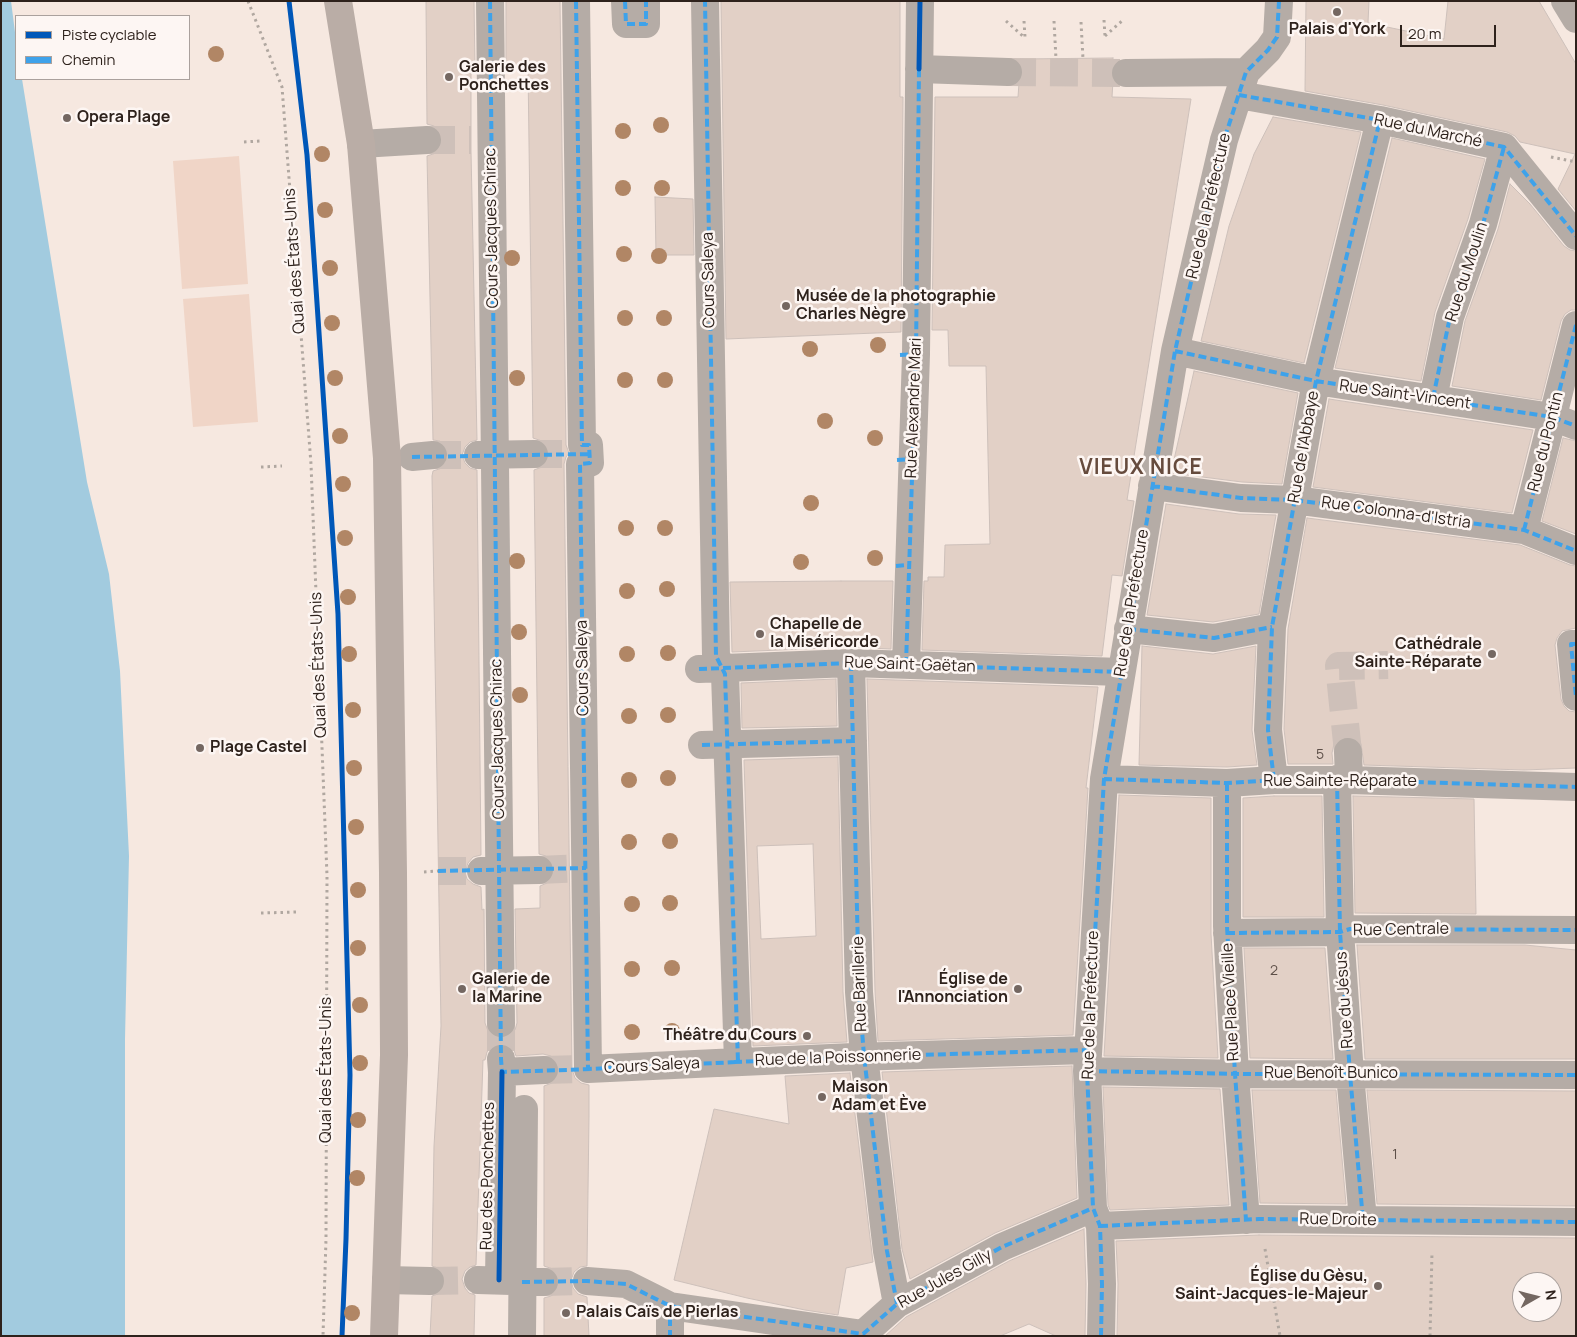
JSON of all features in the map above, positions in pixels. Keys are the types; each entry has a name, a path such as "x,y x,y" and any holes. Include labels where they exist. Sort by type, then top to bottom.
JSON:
{"main road":[{"path":"338,1 361,144 388,492 394,873 394,1055 384,1336"}],"street":[{"name":"Cours Jacques Chirac","path":"490,1 481,140 490,870 501,1024"},
{"name":"Cours Saleya","path":"576,1 582,445 590,446 590,464 580,464 588,1069"},
{"name":"Cours Saleya","path":"705,1 716,656 710,668 725,674 715,744 738,1062"},
{"name":"Rue Alexandre Mari","path":"906,665 902,565 920,1"},
{"name":"Rue de la Préfecture","path":"1101,1336 1102,1284 1087,1061 1104,779 1175,351 1224,140 1242,84 1277,37 1279,1"},
{"path":"1565,1 1576,19"},
{"path":"919,69 1008,72"},
{"name":"Rue du Marché","path":"1126,73 1242,84 1380,120 1504,147 1576,236"},
{"name":"Rue de l'Abbaye","path":"1274,780 1268,730 1272,627 1316,382 1380,120"},
{"path":"361,144 427,140"},
{"name":"Rue du Moulin","path":"1433,398 1450,317 1483,224 1504,147"},
{"name":"Rue du Pontin","path":"1524,530 1564,422 1576,325"},
{"name":"Rue Saint-Vincent","path":"1175,351 1316,382 1433,398 1564,422"},
{"path":"486,455 534,454"},
{"name":"Rue Colonna-d'Istria","path":"1152,486 1241,498 1294,500 1524,530 1576,551"},
{"path":"1128,629 1214,638 1272,627"},
{"path":"1576,644 1571,644 1576,697"},
{"name":"Rue Saint-Gaëtan","path":"710,668 851,663 1121,672"},
{"name":"Rue Barillerie","path":"851,663 860,992 864,1056 887,1251 897,1304"},
{"path":"715,744 853,741"},
{"name":"Rue du Jésus","path":"1348,752 1343,780 1340,932 1363,1220"},
{"name":"Rue Sainte-Réparate","path":"1104,779 1228,783 1274,780 1343,780 1576,787"},
{"name":"Rue Place Vieille","path":"1228,783 1227,933 1235,1074 1252,1219"},
{"path":"490,870 539,870"},
{"name":"Rue Centrale","path":"1227,933 1340,932 1350,929 1576,930"},
{"name":"Rue de la Poissonnerie","path":"588,1069 864,1056 1087,1061"},
{"name":"Rue Benoît Bunico","path":"1087,1061 1235,1074 1576,1075"},
{"name":"Rue des Ponchettes","path":"522,1336 511,1281 502,1065 544,1070"},
{"path":"511,1281 524,1109"},
{"name":"Rue Jules Gilly","path":"587,1281 626,1284 670,1306 863,1335 897,1304 1002,1247 1096,1217"},
{"name":"Rue Droite","path":"1096,1217 1576,1222"},
{"path":"386,1280 430,1281"},
{"path":"670,1306 670,1336"}],"path":[{"path":"1104,20 1105,36 1124,20"},
{"path":"1006,21 1025,38 1024,22"},
{"path":"1054,21 1056,59"},
{"path":"1081,22 1083,59"},
{"path":"244,142 260,141"},
{"path":"261,467 282,466"},
{"path":"424,872 438,871"},
{"path":"261,913 297,912"},
{"path":"1252,1219 1280,1336"},
{"path":"1430,1336 1433,1221"}],"shaded area":[{"path":"239,156 248,284 182,289 173,161"},
{"path":"249,294 258,422 193,427 183,299"}],"water":[{"path":"1,1 11,1 15,32 15,80 22,80 87,482 109,574 120,671 129,856 125,1039 125,1336 1,1336"}],"building":[{"path":"426,1 474,1 475,70 471,70 471,151 477,440 470,442 465,447 462,455 465,463 470,468 477,470 481,855 473,857 468,863 465,872 467,879 481,887 482,910 484,909 485,1023 488,1031 493,1036 501,1039 509,1036 515,1030 517,1023 515,909 540,908 540,886 547,883 553,877 555,870 552,862 546,856 539,854 534,470 542,467 548,461 550,453 542,441 533,438 528,69 506,70 506,1 560,1 566,445 569,453 564,464 572,1069 575,1078 581,1083 589,1085 587,1266 580,1267 574,1272 571,1280 573,1288 578,1294 587,1297 589,1336 544,1336 544,1298 551,1296 557,1291 560,1282 553,1269 544,1266 544,1086 558,1078 560,1069 557,1061 551,1056 543,1054 516,1056 514,1050 508,1045 500,1043 492,1046 487,1052 485,1060 483,1060 476,1265 465,1271 462,1279 469,1293 475,1295 474,1336 430,1336 432,1296 443,1290 446,1281 443,1273 438,1268 432,1266 434,1146 441,1026 432,476 433,471 442,468 447,462 449,454 440,441 433,440 427,156 436,153 441,147 443,140 440,131 434,126 427,124"},
{"path":"721,1 900,1 900,97 903,97 901,332 726,339"},
{"path":"1306,1 1369,1 1368,23 1444,39 1448,1 1539,1 1576,64 1576,211 1558,189 1575,154 1520,142 1515,136 1507,132 1383,105 1305,91"},
{"path":"1113,58 1110,73 1113,81 1112,97 1191,99 1127,500 1134,501 1122,576 1112,575 1102,656 922,650 924,581 928,581 928,577 944,577 945,545 990,544 986,366 949,366 948,330 932,330 935,97 1018,97 1019,83 1024,73 1020,59"},
{"path":"1273,117 1361,132 1304,363 1201,341 1229,226 1254,154"},
{"path":"1392,138 1485,159 1468,219 1435,312 1421,381 1335,368"},
{"path":"1510,184 1530,204 1564,246 1576,251 1576,310 1571,310 1565,314 1561,321 1541,400 1452,386 1465,321 1498,229"},
{"path":"655,197 693,199 694,255 656,255"},
{"path":"1194,371 1298,393 1282,484 1242,482 1171,473"},
{"path":"1329,399 1533,430 1512,513 1313,487"},
{"path":"1563,438 1576,441 1576,534 1542,521"},
{"path":"1166,504 1239,514 1276,515 1259,614 1213,622 1147,615"},
{"path":"1307,518 1520,545 1576,566 1576,628 1562,631 1555,645 1561,699 1569,711 1576,712 1576,768 1524,770 1364,765 1361,744 1356,738 1348,736 1334,744 1332,753 1333,764 1288,764 1284,729 1288,629"},
{"path":"893,581 891,649 850,647 732,652 730,582"},
{"path":"1142,646 1213,654 1256,646 1252,730 1257,765 1227,767 1139,765"},
{"path":"836,679 837,726 742,728 741,683"},
{"path":"867,679 1098,687 1086,788 1088,788 1073,1035 878,1041"},
{"path":"838,757 843,992 847,1042 753,1046 744,760","holes":["813,844 816,936 761,939 757,846"]},
{"path":"1119,795 1211,798 1211,934 1218,1058 1104,1056"},
{"path":"1322,796 1324,917 1243,917 1243,798"},
{"path":"1353,796 1474,799 1476,914 1355,913"},
{"path":"1357,945 1525,945 1576,950 1576,1059 1365,1059"},
{"path":"1244,948 1325,948 1333,1059 1250,1058"},
{"path":"1072,1066 1077,1198 995,1233 910,1279 902,1249 882,1072"},
{"path":"850,1073 873,1262 846,1268 838,1315 747,1298 674,1280 714,1109 789,1124 785,1076"},
{"path":"1103,1087 1220,1089 1229,1205 1110,1210 1108,1205"},
{"path":"1252,1090 1336,1090 1346,1204 1260,1203"},
{"path":"1367,1090 1576,1091 1576,1206 1377,1204"},
{"path":"1084,1229 1085,1336 1056,1336 1029,1324 1000,1336 885,1336 906,1317 1009,1261"},
{"path":"1259,1235 1576,1238 1576,1336 1117,1336 1118,1284 1116,1241"}],"tunnel":[{"path":"1008,72 1126,73"},
{"path":"427,140 471,140"},
{"path":"534,454 590,454"},
{"path":"433,455 477,455"},
{"path":"1348,752 1339,666 1388,665"},
{"path":"539,870 586,868"},
{"path":"438,871 481,871"},
{"path":"501,1023 501,1059"},
{"path":"544,1070 588,1069"},
{"path":"430,1281 478,1280"},
{"path":"544,1282 587,1281"}],"marked path":[{"path":"490,1 502,1072 594,1069"},
{"path":"576,1 582,445 589,445 590,463 580,464 588,1069 738,1062 725,674 716,656 705,1"},
{"path":"625,1 626,24 646,24 646,1"},
{"path":"1101,1336 1100,1226 1093,1208 1087,1071 1104,779 1175,351 1224,140 1246,72 1268,50 1277,37 1279,1"},
{"path":"906,665 916,354 919,69"},
{"path":"1239,95 1380,120 1504,147 1576,236"},
{"path":"1274,780 1268,730 1272,627 1316,381 1380,120"},
{"path":"1433,398 1450,317 1483,224 1504,147"},
{"path":"1524,530 1576,325"},
{"path":"1175,351 1316,381 1552,417 1576,426"},
{"path":"900,355 916,354"},
{"path":"412,457 590,454"},
{"path":"897,460 913,459"},
{"path":"1152,486 1241,498 1294,500 1524,530 1576,551"},
{"path":"896,566 908,565"},
{"path":"1128,629 1214,638 1272,627"},
{"path":"1576,644 1571,644 1576,697"},
{"path":"851,663 859,992 864,1056 887,1251 897,1304"},
{"path":"699,669 851,663 1121,672"},
{"path":"702,745 853,741"},
{"path":"1104,779 1227,783 1274,780 1349,780 1576,787"},
{"path":"1337,779 1340,932 1363,1220"},
{"path":"1227,783 1227,926 1235,1074 1246,1220"},
{"path":"438,871 586,868"},
{"path":"1227,933 1340,932 1350,929 1576,930"},
{"path":"734,1062 1087,1050"},
{"path":"1087,1071 1244,1074 1576,1075"},
{"path":"522,1282 587,1281 626,1284 670,1306 863,1334 897,1304 1002,1247 1093,1208"},
{"path":"1100,1226 1259,1219 1576,1222"},
{"path":"670,1306 670,1336"}],"cycle path":[{"name":"Quai des États-Unis","path":"289,1 307,155 338,614 350,1075 342,1336"},
{"path":"919,69 920,1"},
{"path":"499,1280 502,1072"}],"place":[{"name":"Palais d'York","path":"1337,12"},
{"name":"Galerie des Ponchettes","path":"449,77"},
{"name":"Opera Plage","path":"67,118"},
{"name":"Musée de la photographie Charles Nègre","path":"786,306"},
{"name":"Chapelle de la Miséricorde","path":"760,634"},
{"name":"Cathédrale Sainte-Réparate","path":"1492,654"},
{"name":"Plage Castel","path":"200,748"},
{"name":"Galerie de la Marine","path":"462,989"},
{"name":"Église de l'Annonciation","path":"1018,989"},
{"name":"Théâtre du Cours","path":"807,1036"},
{"name":"Maison Adam et Ève","path":"822,1097"},
{"name":"Église du Gèsu, Saint-Jacques-le-Majeur","path":"1378,1286"},
{"name":"Palais Caïs de Pierlas","path":"566,1313"}],"district":[{"name":"VIEUX NICE","path":"1141,468"}]}
